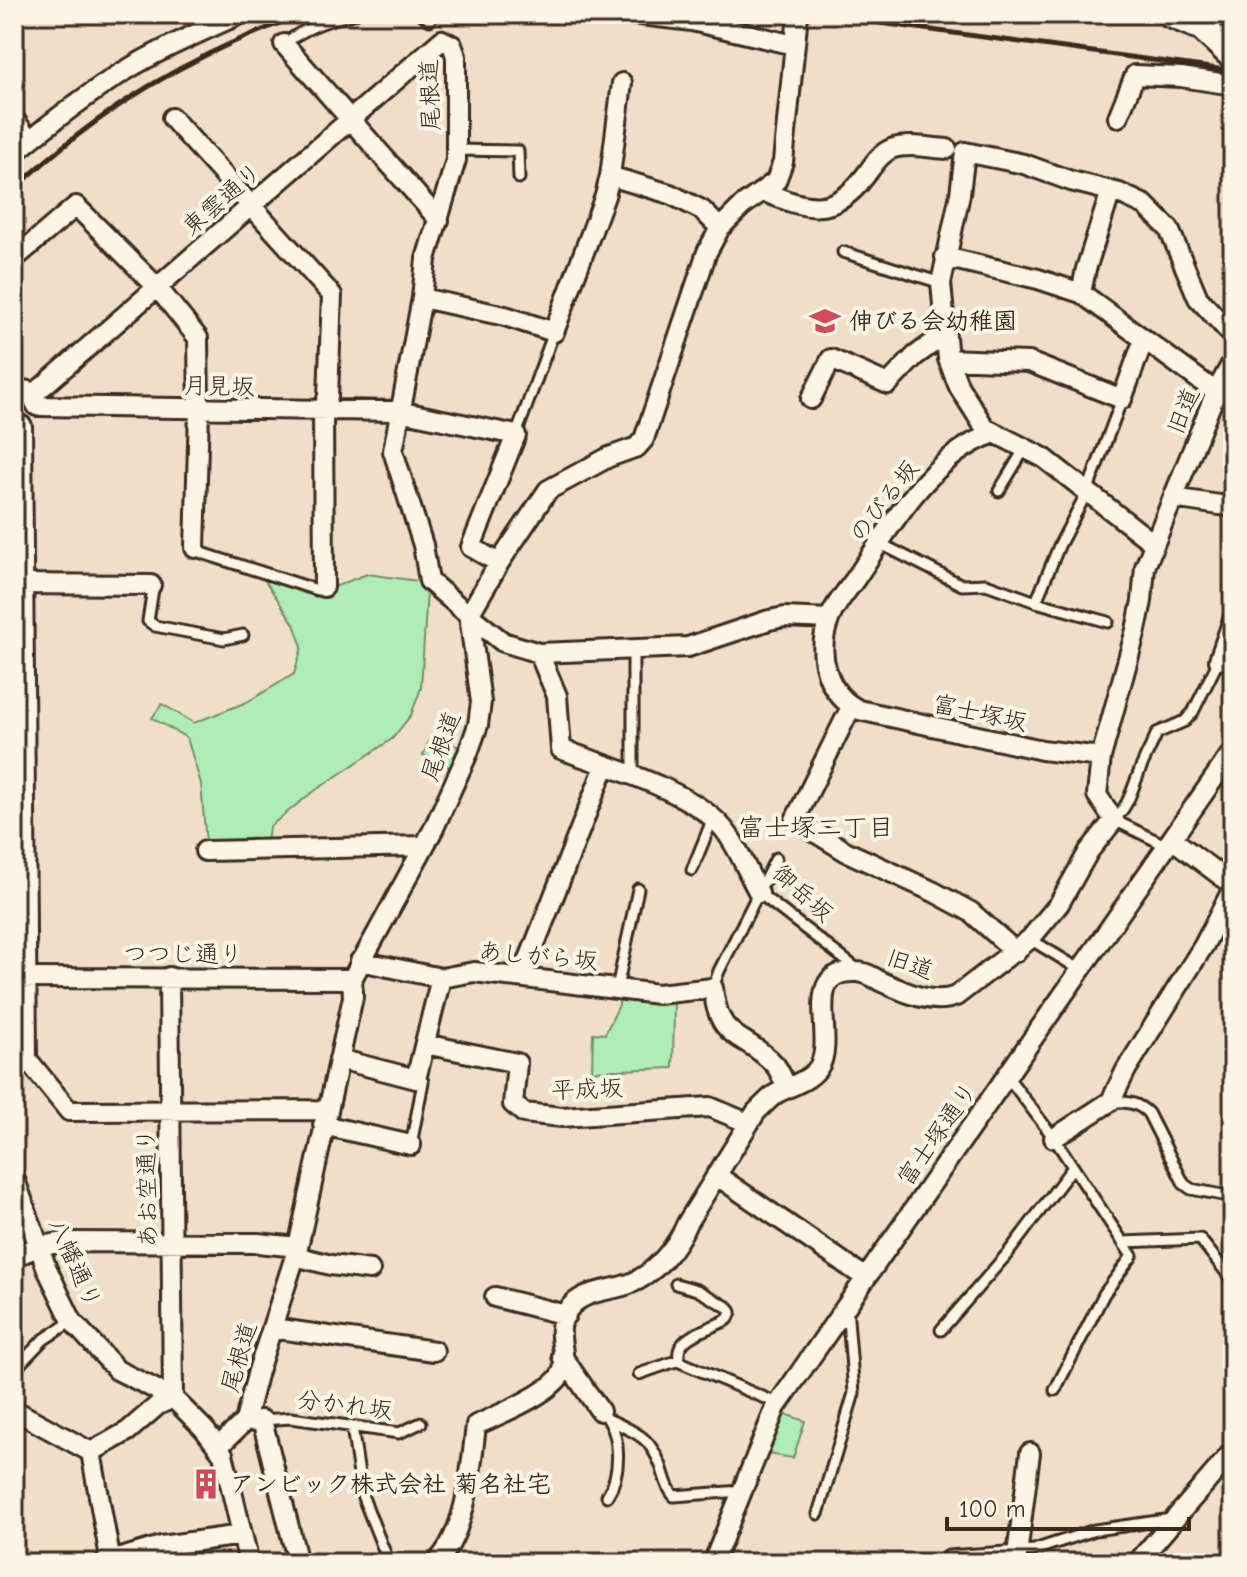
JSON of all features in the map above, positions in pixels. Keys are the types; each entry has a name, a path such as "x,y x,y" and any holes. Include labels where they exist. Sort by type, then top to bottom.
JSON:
{"street":[{"path":"14,153 64,112 124,71 240,14"},
{"path":"632,14 692,21 794,45"},
{"path":"798,14 783,162 776,181 720,228 707,252 644,439 637,447 597,463 548,490 499,563 469,615 503,642 539,653 688,647 769,620 785,617 829,619 823,659 829,681 851,707 795,820 847,852 971,912 1023,946"},
{"path":"1170,14 1206,20 1233,56"},
{"path":"1226,14 1233,18"},
{"name":"東雲通り","path":"18,425 32,421 35,400 157,287 442,40"},
{"name":"尾根道","path":"254,1421 272,1328 296,1251 353,997 352,979 424,846 478,725 481,702 469,615 429,581 423,545 393,451 422,298 426,259 456,160 456,56 452,45 442,40"},
{"path":"284,44 439,220"},
{"path":"1118,117 1135,75 1181,77 1233,85"},
{"path":"422,298 505,316 554,332 610,176 622,83"},
{"path":"172,118 332,295 328,396 323,410 324,587"},
{"path":"762,191 809,208 827,206 842,201 855,190 878,158 891,149 947,149"},
{"path":"1153,543 1044,458 985,428 959,387 948,359 941,283 960,194 965,152 1024,164 1145,205 1169,229 1198,298 1233,336"},
{"path":"610,176 670,194 702,210 720,228"},
{"path":"1081,293 1111,191"},
{"path":"14,259 76,206 157,287 198,338 195,548"},
{"path":"945,257 1038,279 1081,293 1224,394"},
{"path":"811,399 831,359 888,384 915,356 945,334"},
{"path":"948,359 1029,362 1122,399 1144,339"},
{"name":"旧道","path":"566,1315 579,1300 630,1284 654,1268 680,1240 687,1223 748,1123 771,1097 812,1076 820,1066 826,1034 823,998 830,979 841,972 862,972 908,994 947,1000 1023,946 1059,904 1089,851 1114,820 1097,795 1101,757 1136,630 1145,567 1173,498 1224,394 1233,361"},
{"name":"月見坂","path":"14,389 24,389 35,400 199,410 399,411 516,435"},
{"path":"18,425 21,978 27,1059 69,1111 170,1110 325,1118 411,1145"},
{"name":"のびる坂","path":"829,619 879,543 921,488 944,464 981,438 995,433"},
{"path":"499,563 471,547 516,435"},
{"path":"1173,498 1233,507"},
{"path":"19,584 151,585"},
{"path":"1219,660 1233,620"},
{"name":"御岳坂","path":"539,653 557,696 561,749 677,794 713,818 725,830 759,893"},
{"name":"富士塚坂","path":"851,707 1042,750 1101,757"},
{"name":"富士塚通り","path":"713,1563 779,1404 1233,751"},
{"path":"522,977 605,766"},
{"path":"1054,1138 1111,1101 1126,1070 1204,945 1233,887 1169,842"},
{"path":"205,851 424,846"},
{"name":"あしがら坂","path":"360,961 441,978 474,972 658,994 713,988"},
{"name":"あお空通り","path":"169,977 173,1398"},
{"name":"つつじ通り","path":"21,978 352,979"},
{"path":"339,1059 416,1079 441,978"},
{"path":"713,988 721,1021 730,1032 776,1066 787,1088"},
{"name":"平成坂","path":"425,1044 517,1063 513,1104 524,1113 562,1117 710,1107 748,1123"},
{"path":"716,1175 866,1278"},
{"name":"八幡通り","path":"14,1177 59,1297 72,1321 117,1370 173,1398 218,1447"},
{"path":"14,1257 40,1246 66,1242 258,1243 296,1251 331,1265 370,1270"},
{"path":"436,1563 447,1552 468,1490 476,1425 521,1404 550,1385 563,1369 560,1337 566,1315 495,1297"},
{"path":"272,1328 434,1351"},
{"path":"562,1356 605,1416"},
{"path":"91,1452 128,1431 158,1405 173,1398"},
{"path":"14,1410 91,1452"},
{"path":"249,1563 223,1454 218,1447 254,1421 298,1563"},
{"path":"1137,1563 1233,1451"},
{"path":"91,1452 109,1563 161,1546 242,1535"},
{"path":"1016,1557 1030,1453"},
{"path":"1215,1470 1233,1480"}],"lane":[{"path":"284,44 298,33 337,17 354,14"},
{"path":"14,111 33,138"},
{"path":"456,150 518,151 519,178"},
{"path":"843,252 941,283"},
{"path":"516,435 554,332"},
{"path":"1036,602 1059,546 1087,492 1122,399"},
{"path":"999,491 1025,448"},
{"path":"879,543 962,585 986,584 1108,622"},
{"path":"195,548 202,553 317,590 324,587"},
{"path":"151,585 148,621 155,626 224,639 243,635"},
{"path":"633,651 633,777"},
{"path":"1169,842 1114,820 1124,810 1157,733 1185,721 1193,712 1219,660"},
{"path":"692,870 713,818"},
{"path":"713,988 776,858"},
{"path":"617,988 638,889"},
{"name":"御岳坂","path":"759,893 862,972"},
{"path":"1023,946 1079,969"},
{"path":"1007,1076 1054,1138 1132,1256 1104,1294 1055,1390"},
{"path":"411,1145 423,1082 416,1079"},
{"path":"1111,1101 1130,1102 1148,1113 1184,1184 1201,1192 1233,1197"},
{"path":"941,1330 1008,1253 1073,1167"},
{"path":"1123,1242 1200,1239 1233,1281"},
{"path":"676,1284 697,1290 731,1312 728,1319 685,1339 678,1352 679,1360"},
{"path":"818,1514 854,1393 847,1305"},
{"path":"14,1370 43,1340 72,1321"},
{"path":"639,1374 679,1360 779,1404"},
{"path":"605,1416 644,1436 651,1444 668,1489 674,1496 742,1491"},
{"path":"605,1416 617,1435 613,1486 607,1496"},
{"name":"分かれ坂","path":"254,1421 291,1418 399,1433 421,1423"},
{"path":"352,1427 362,1495 389,1563"},
{"path":"946,1563 948,1556 1016,1557 1095,1530 1176,1518"}],"green space":[{"path":"260,573 319,593 367,574 418,581 427,590 421,688 411,715 392,739 310,794 269,827 267,843 206,843 201,784 187,738 152,718 162,704 194,723 247,702 294,674 302,647 294,624"},
{"path":"432,735 461,748 453,769 423,755"},
{"path":"619,997 674,1002 673,1068 592,1071 593,1033 605,1034 619,1005"},
{"path":"782,1413 805,1421 793,1458 767,1454"}],"railway":[{"path":"14,190 79,134 150,86 226,45 306,14"},
{"path":"814,14 1233,71"}],"place":[{"name":"伸びる会幼稚園","path":"825,321"},
{"name":"アンビック株式会社 菊名社宅","path":"206,1484"}],"district":[{"name":"富士塚二丁目","path":"816,828"}]}
